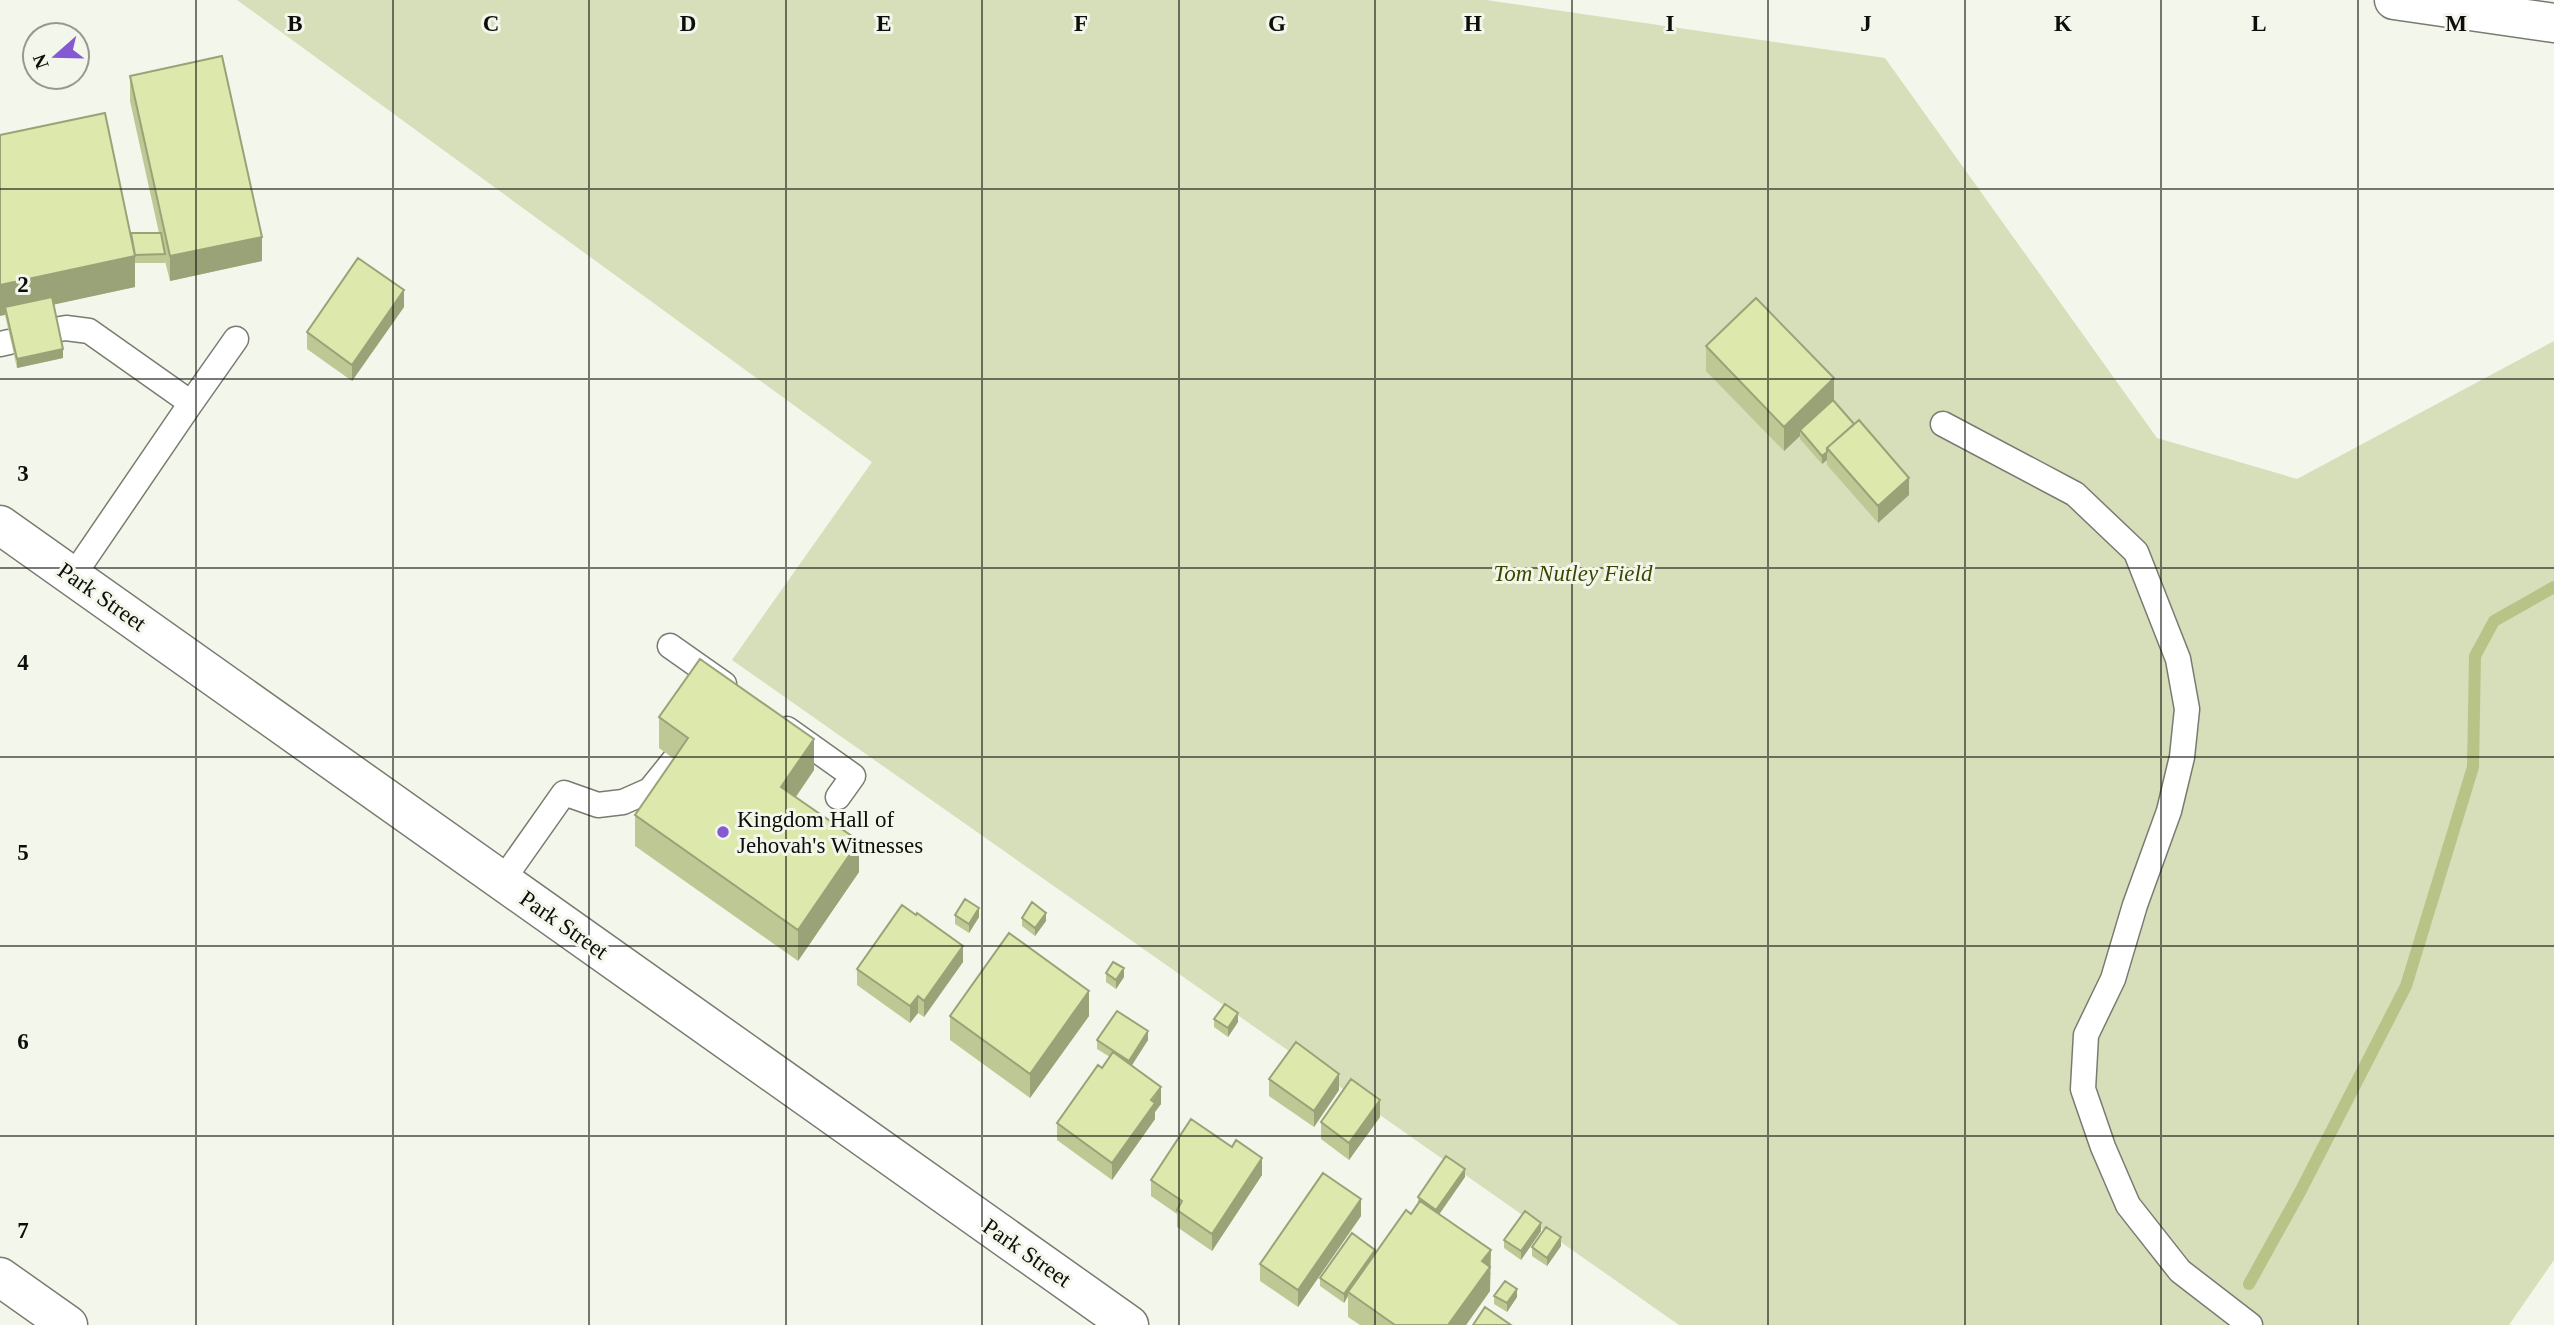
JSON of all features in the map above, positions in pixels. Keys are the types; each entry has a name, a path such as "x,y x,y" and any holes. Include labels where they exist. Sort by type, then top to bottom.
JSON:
{"main road":[{"path":"2394,0 2554,23"},
{"name":"Park Street","path":"0,525 1129,1325"},
{"path":"0,1276 68,1325"}],"lane":[{"path":"60,329 66,327 89,331 191,403"},
{"path":"73,576 236,339"},
{"path":"1943,424 2075,494 2136,552 2178,659 2187,709 2182,757 2169,811 2135,905 2113,979 2086,1035 2083,1089 2103,1147 2128,1205 2180,1270 2250,1325"},
{"path":"670,646 727,694"},
{"path":"769,716 853,776 838,797"},
{"path":"502,881 564,793 598,805 623,802 650,790 675,759"}],"green space":[{"name":"Tom Nutley Field","path":"237,0 1486,0 1885,58 2157,438 2297,479 2554,341 2554,1260 2509,1325 1679,1325 732,660 872,462"}],"building":[{"path":"222,56 262,237 170,256 130,76"},
{"path":"105,113 135,256 0,285 0,135"},
{"path":"131,233 161,233 165,254 135,255"},
{"path":"358,258 404,290 352,365 307,332"},
{"path":"52,297 63,349 17,359 5,307"},
{"path":"1756,298 1834,378 1784,427 1706,346"},
{"path":"1833,400 1854,424 1827,448 1827,452 1822,456 1800,430"},
{"path":"1859,420 1909,478 1878,506 1827,448"},
{"name":"Kingdom Hall of Jehovah's Witnesses","path":"700,659 814,739 781,787 859,841 798,930 635,815 688,738 659,717"},
{"path":"965,899 979,908 969,924 955,915"},
{"path":"1032,902 1046,913 1035,928 1022,918"},
{"path":"902,905 963,946 924,1001 918,996 910,1006 857,969"},
{"path":"1009,933 1089,991 1030,1074 950,1016"},
{"path":"1113,962 1124,968 1116,980 1106,973"},
{"path":"1225,1004 1238,1013 1228,1028 1214,1019"},
{"path":"1117,1011 1148,1031 1129,1061 1097,1040"},
{"path":"1296,1042 1339,1074 1314,1111 1269,1079"},
{"path":"1113,1052 1161,1087 1151,1100 1155,1103 1112,1163 1057,1123 1098,1065 1102,1068"},
{"path":"1351,1079 1380,1100 1349,1143 1321,1122"},
{"path":"1191,1119 1232,1147 1236,1140 1262,1158 1212,1234 1177,1210 1182,1201 1151,1180"},
{"path":"1446,1156 1465,1169 1436,1210 1418,1197"},
{"path":"1323,1173 1361,1199 1298,1290 1260,1264"},
{"path":"1420,1201 1491,1250 1482,1261 1490,1267 1448,1325 1395,1325 1348,1292 1406,1210 1411,1214"},
{"path":"1525,1211 1541,1223 1521,1251 1504,1240"},
{"path":"1546,1227 1561,1237 1547,1258 1532,1247"},
{"path":"1352,1233 1375,1250 1344,1294 1320,1278"},
{"path":"1505,1281 1517,1289 1507,1303 1494,1296"},
{"path":"1485,1307 1511,1325 1473,1325"}],"waterway":[{"path":"2249,1284 2300,1192 2406,986 2473,767 2475,656 2494,621 2554,587"}],"place":[{"name":"Kingdom Hall of Jehovah's Witnesses","path":"723,832"}]}
